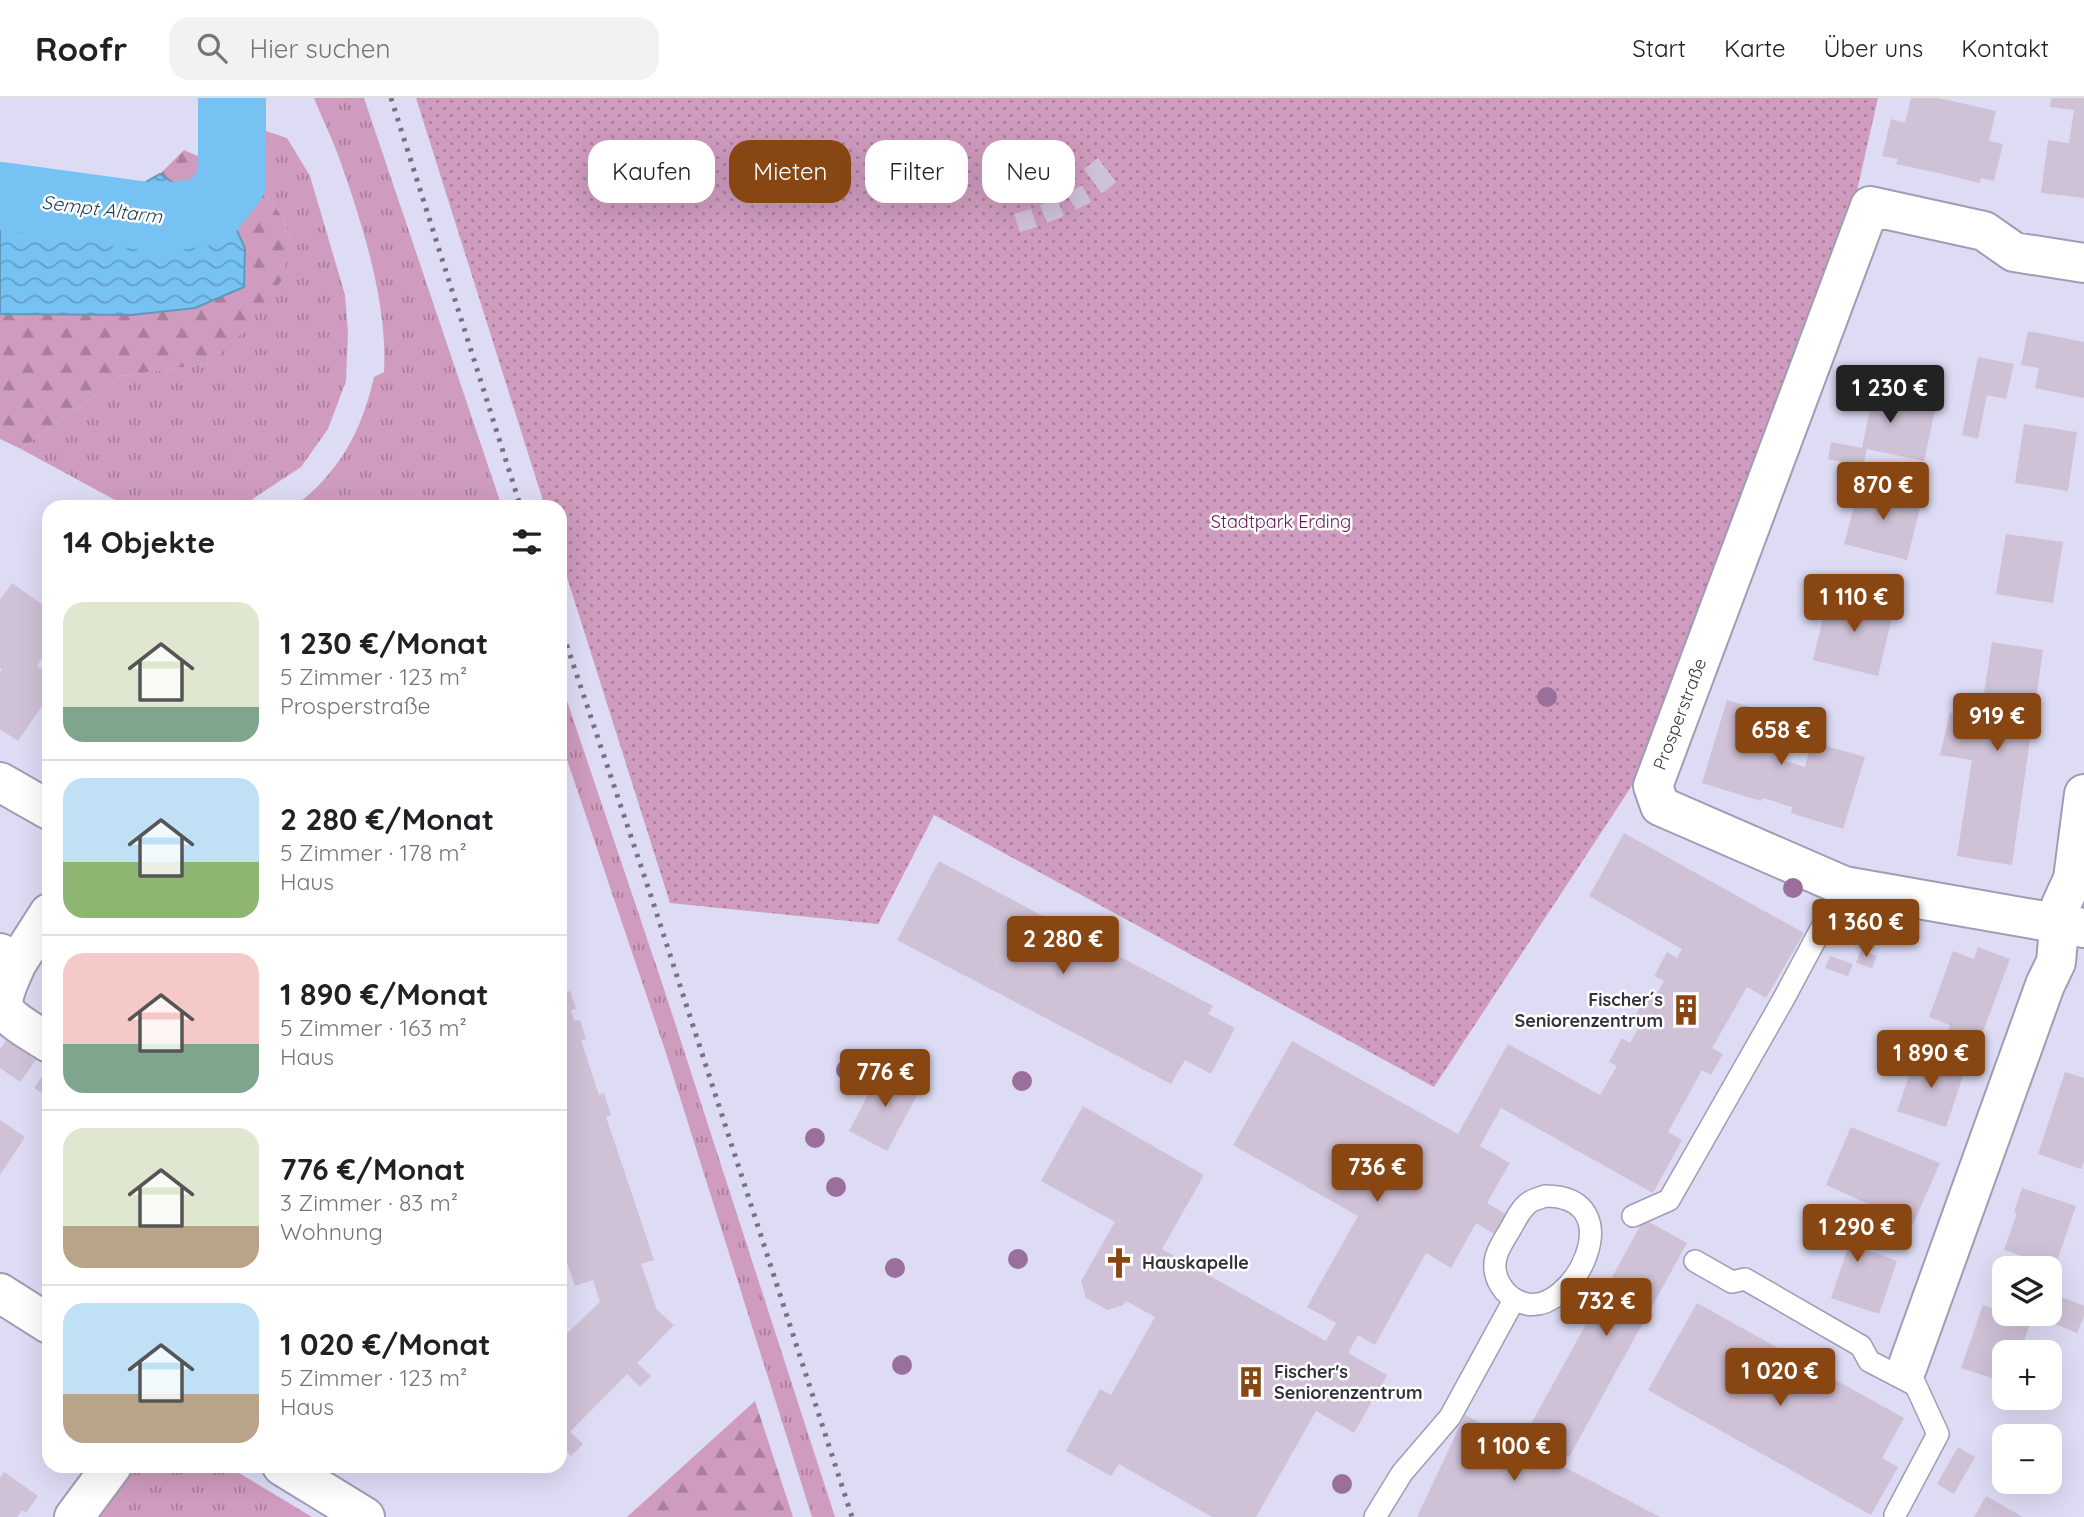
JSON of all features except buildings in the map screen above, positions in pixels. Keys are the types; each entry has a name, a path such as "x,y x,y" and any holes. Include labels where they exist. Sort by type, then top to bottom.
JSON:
{"street":[{"name":"Prosperstraße","path":"2071,926 1844,886 1660,806 1653,786 1870,206 1984,232 2014,252 2084,263"},
{"path":"0,782 42,806"},
{"path":"1911,1377 2045,985 2071,926 2061,905 2073,879 2084,794"},
{"path":"42,921 8,958 4,998 8,1015 42,1038"},
{"path":"0,1293 42,1320"},
{"path":"74,1517 107,1473"},
{"path":"293,1473 365,1517"}],"lane":[{"path":"1633,1216 1669,1200 1783,1000 1844,886"},
{"path":"1545,1196 1560,1196 1575,1202 1592,1227 1591,1242 1567,1288 1556,1299 1542,1305 1527,1305 1514,1300 1502,1288 1496,1276 1496,1258 1520,1213 1531,1202 1545,1196"},
{"path":"1695,1261 1731,1282 1745,1279 1861,1346 1869,1361 1911,1377 1938,1434 1895,1515"},
{"path":"1375,1517 1402,1473 1450,1417 1514,1300"}],"green space":[{"path":"314,98 364,98 500,500 302,500 323,481 346,450 363,416 374,377 384,372 382,317 371,260 334,145"},
{"name":"Stadtpark Erding","path":"416,98 1878,98 1856,195 1635,781 1434,1087 934,815 878,924 670,903 567,577 567,500 543,500"},
{"path":"257,128 287,138 310,176 345,295 348,332 346,381 328,429 301,467 251,500 115,500 21,449 122,376 210,363 291,245 284,220 272,202 253,184 243,136"},
{"path":"184,150 247,178 272,202 284,220 291,245 282,280 239,336 211,363 122,376 21,449 0,439 0,314 131,315 195,308 232,220 209,211 160,174"},
{"path":"567,701 665,992 835,1517 812,1517 666,1053 567,760"},
{"path":"755,1401 793,1517 627,1517"},
{"path":"128,1473 239,1473 312,1517 97,1517"}],"water":[{"path":"160,174 209,211 232,220 245,248 244,287 195,308 131,315 0,314 0,177 135,188"}],"waterway":[{"name":"Sempt Altarm","path":"0,196 161,218 209,211 232,182 232,98"}],"railway":[{"path":"391,98 518,500"},
{"path":"567,646 852,1517"}],"place":[{"name":"Fischer´s Seniorenzentrum","path":"1686,1010"},
{"name":"Hauskapelle","path":"1119,1263"},
{"name":"Fischer's Seniorenzentrum","path":"1251,1382"}]}
